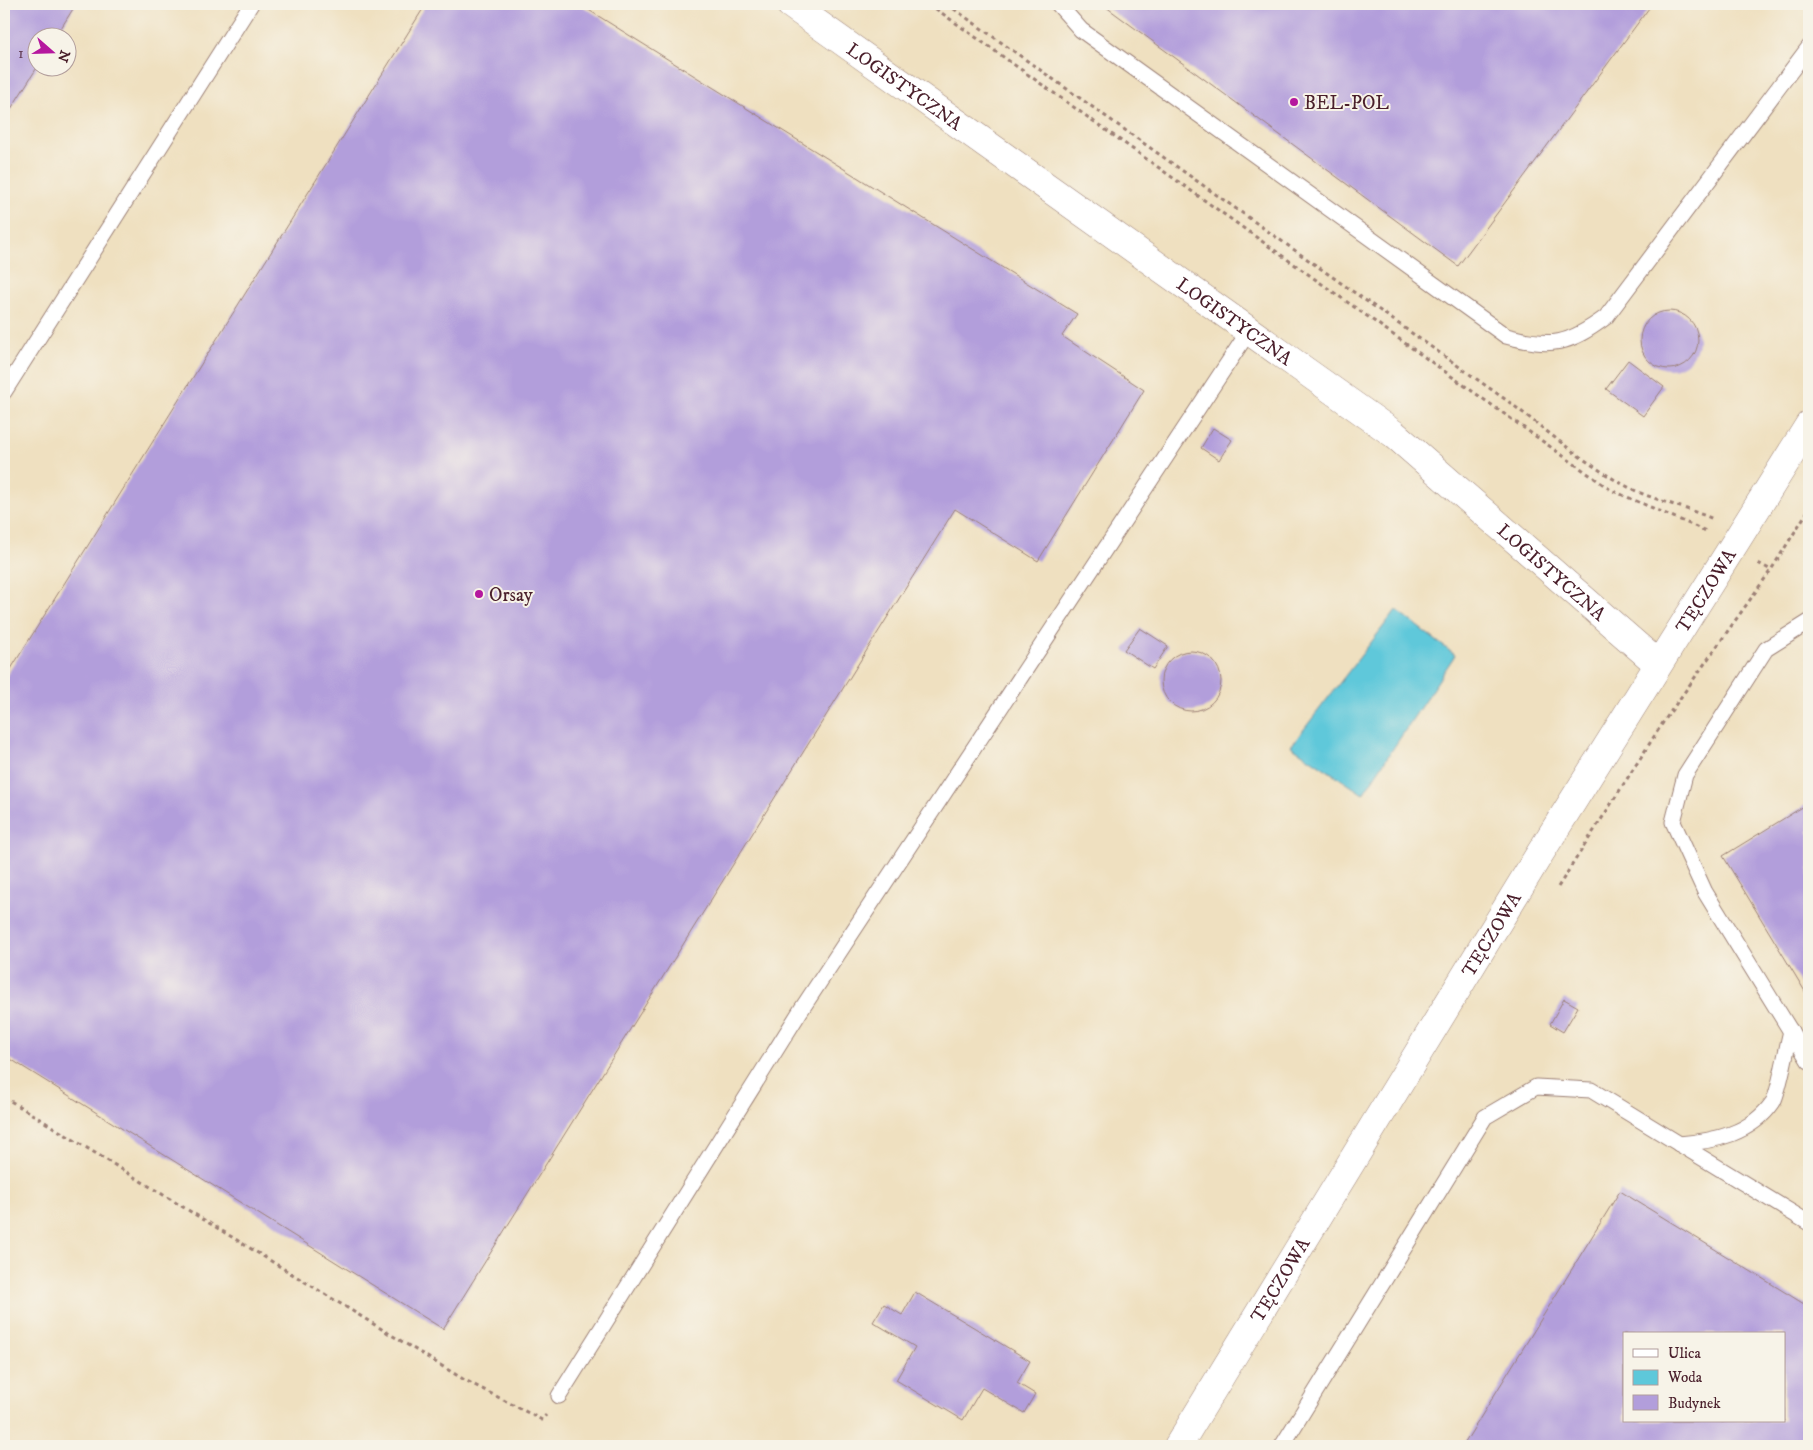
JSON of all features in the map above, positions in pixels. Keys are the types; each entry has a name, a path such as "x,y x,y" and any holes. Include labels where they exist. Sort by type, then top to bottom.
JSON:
{"street":[{"name":"LOGISTYCZNA","path":"803,7 1394,434 1658,664"},
{"name":"TĘCZOWA","path":"1178,1446 1539,855 1809,425"}],"lane":[{"path":"4,392 251,4"},
{"path":"1058,4 1081,30 1506,336 1532,343 1558,343 1580,336 1606,317 1809,47"},
{"path":"559,1396 801,1010 1249,331"},
{"path":"1809,622 1766,650 1685,775 1673,822 1705,892 1809,1061"},
{"path":"1679,1144 1712,1142 1745,1129 1774,1101 1791,1031"},
{"path":"1282,1446 1484,1117 1536,1087 1591,1090 1809,1223"}],"path":[{"path":"929,4 1611,490 1710,533"},
{"path":"947,4 1509,402 1593,465 1633,490 1720,522"},
{"path":"1557,888 1664,721 1771,570 1809,509"},
{"path":"1760,564 1771,570"},
{"path":"4,1097 463,1379 542,1420 559,1396"}],"water":[{"path":"1396,610 1455,655 1363,794 1291,746"}],"building":[{"path":"4,4 76,4 61,28 28,28 28,78 30,78 4,120"},
{"name":"Orsay","path":"426,4 579,4 1077,314 1062,336 1144,390 1038,561 955,509 443,1329 4,1055 4,680"},
{"path":"1102,4 1652,4 1458,266"},
{"path":"1669,311 1680,313 1690,319 1696,329 1698,340 1696,351 1690,361 1680,367 1669,369 1658,367 1648,361 1642,351 1640,340 1642,329 1648,319 1658,313"},
{"path":"1628,360 1664,387 1643,416 1606,389"},
{"path":"1213,428 1232,440 1219,460 1201,448"},
{"path":"1140,628 1168,646 1153,669 1124,650"},
{"path":"1185,651 1197,651 1213,659 1219,669 1221,681 1219,693 1213,703 1197,711 1185,711 1169,703 1161,687 1161,675 1169,659"},
{"path":"1809,803 1809,998 1723,856"},
{"path":"1564,999 1578,1007 1563,1032 1550,1024"},
{"path":"1620,1191 1809,1307 1809,1446 1463,1446"},
{"path":"915,1292 1030,1361 1017,1383 1035,1394 1024,1413 982,1388 963,1420 896,1380 915,1347 873,1322 884,1304 902,1315"}],"place":[{"name":"BEL-POL","path":"1294,102"},
{"name":"Orsay","path":"479,594"}]}
